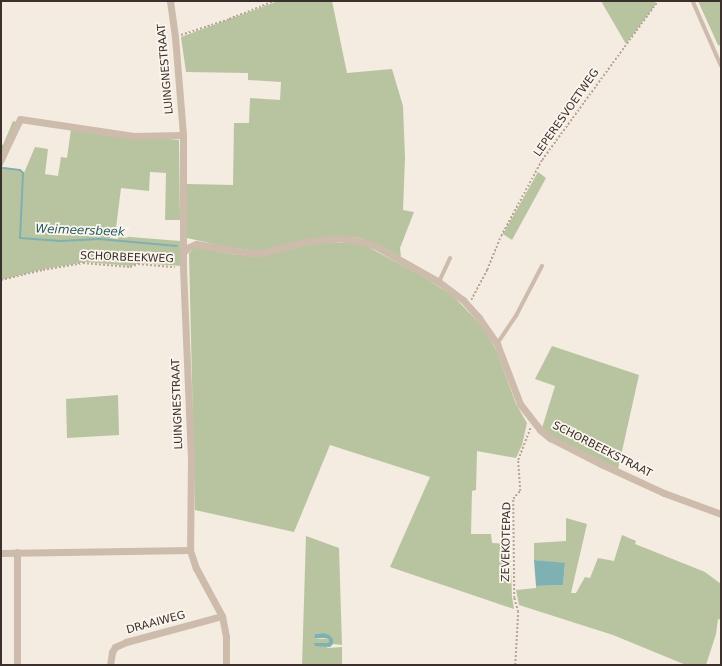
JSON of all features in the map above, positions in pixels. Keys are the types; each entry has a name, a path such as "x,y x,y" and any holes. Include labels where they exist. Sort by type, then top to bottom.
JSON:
{"street":[{"name":"LUINGNESTRAAT","path":"170,1 176,36 183,135 183,268 191,459 190,550 196,568 222,616 226,636 226,665"},
{"path":"1,159 20,119 134,136 183,135"},
{"name":"SCHORBEEKSTRAAT","path":"183,253 187,248 196,244 249,253 261,253 315,240 338,238 354,240 378,248 439,282 467,304 485,325 497,344 520,404 532,422 550,438 601,464 664,493 721,514"},
{"path":"1,553 190,550"},
{"path":"16,552 17,665"},
{"name":"DRAAIWEG","path":"110,665 112,652 115,647 222,616"}],"lane":[{"path":"693,1 719,55 721,65"},
{"path":"439,282 450,258"},
{"path":"497,344 516,316 542,266"}],"path":[{"path":"176,36 229,19 274,1"},
{"name":"LEPERESVOETWEG","path":"467,304 487,270 502,239 501,236 542,160 658,1"},
{"name":"SCHORBEEKWEG","path":"1,280 43,270 83,263 130,267 138,264 183,268"},
{"name":"ZEVEKOTEPAD","path":"514,665 518,612 514,598 513,499 520,491 518,460 532,422"}],"green space":[{"path":"278,1 332,1 347,73 392,69 403,106 405,158 403,210 414,212 400,248 401,257 379,245 360,238 338,236 258,251 227,247 187,238 187,184 233,185 234,123 249,123 250,98 280,100 281,82 248,80 248,73 186,72 181,37"},
{"path":"601,1 654,1 656,4 626,44"},
{"path":"698,1 721,1 721,46 718,45"},
{"path":"13,121 20,123 2,167 21,170 24,173 35,147 48,149 45,174 58,176 61,157 67,158 71,129 179,140 180,220 165,220 166,173 150,172 149,191 121,188 116,228 111,227 110,238 118,239 118,236 180,241 181,266 138,263 131,266 86,262 44,269 1,280 1,144 3,145"},
{"path":"538,172 546,178 512,240 503,234"},
{"path":"329,242 352,243 366,246 424,277 453,296 485,329 497,352 516,404 527,423 522,445 516,458 477,451 476,490 472,491 471,534 491,534 492,543 510,544 512,597 514,609 390,567 430,477 330,445 294,532 195,510 189,253 195,247 237,255"},
{"path":"552,346 639,375 618,469 553,437 542,428 555,386 535,379"},
{"path":"118,395 119,435 67,438 66,399"},
{"path":"566,518 587,524 571,593 576,593 585,577 590,578 598,558 614,561 622,535 636,541 635,544 705,572 721,584 721,620 718,619 716,634 706,665 686,665 613,635 519,605 516,590 536,588 536,586 563,585 565,564 534,560 534,543 566,541"},
{"path":"306,536 339,548 342,645 333,644 333,642 323,633 315,634 314,638 327,638 329,640 328,643 322,643 328,648 342,647 342,665 302,665"}],"water":[{"path":"534,560 565,563 563,585 536,586"},
{"path":"323,633 329,635 333,639 333,644 330,647 315,646 314,643 328,643 329,640 327,638 314,638 315,634"}],"waterway":[{"name":"Weimeersbeek","path":"3,168 20,170 23,173 20,238 61,241 99,239 177,246"}]}
